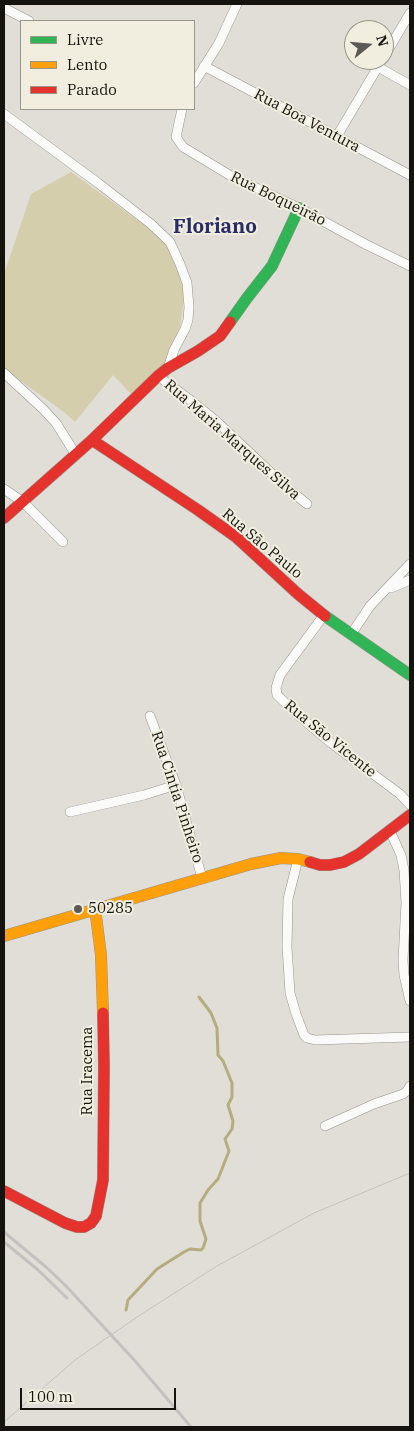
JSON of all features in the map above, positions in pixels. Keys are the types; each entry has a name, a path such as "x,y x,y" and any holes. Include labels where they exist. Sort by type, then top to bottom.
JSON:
{"street":[{"path":"195,81 219,44 237,4"},
{"path":"4,8 27,20"},
{"path":"394,40 410,13"},
{"name":"Rua Boa Ventura","path":"204,66 410,175"},
{"path":"337,136 376,70"},
{"path":"390,70 410,84"},
{"name":"Rua Boqueirão","path":"182,110 176,137 183,147 230,176 299,208 410,266"},
{"path":"4,114 98,183 151,224 170,242 187,283 189,307 185,329 174,350 168,368"},
{"path":"4,518 76,455 158,376 220,336 246,298 272,266 299,208"},
{"path":"4,373 56,423 76,455"},
{"name":"Rua Maria Marques Silva","path":"158,376 216,421 286,487 307,504"},
{"name":"Rua São Paulo","path":"92,440 236,537 298,594 324,615 410,675"},
{"path":"4,489 22,502 63,542"},
{"path":"352,633 370,606 410,564"},
{"path":"384,591 410,580"},
{"name":"Rua São Vicente","path":"324,615 280,675 276,688 277,695 331,743 400,794 410,805"},
{"name":"Rua Cintia Pinheiro","path":"150,716 176,786 202,878"},
{"path":"70,812 176,786"},
{"path":"4,936 95,908 269,860 281,858 320,865 344,862 359,854 410,815"},
{"path":"390,831 401,855 404,870 406,903 403,960 410,999"},
{"path":"298,860 288,898 287,947 290,993 304,1035 315,1040 410,1037"},
{"name":"Rua Iracema","path":"4,1191 65,1223 77,1227 84,1227 91,1223 96,1216 103,1180 103,1001 95,908"},
{"path":"325,1126 409,1090"}],"shaded area":[{"path":"71,172 170,244 186,285 179,333 167,363 133,396 113,375 75,422 4,369 4,274 31,194"}],"waterway":[{"path":"126,1310 128,1300 157,1269 190,1249 201,1250 203,1248 206,1239 200,1221 200,1203 218,1179 229,1151 225,1139 232,1129 233,1121 228,1105 232,1097 232,1083 223,1061 218,1055 217,1028 211,1013 199,997"}],"tram line":[{"path":"4,1422 75,1360 140,1315 217,1266 314,1213 410,1173"}],"railway":[{"path":"4,1232 66,1286 136,1362 191,1427"},
{"path":"4,1242 37,1269 67,1298"}],"traffic: fast":[{"path":"230,322 272,266 299,208"},
{"path":"325,616 410,675"}],"traffic: slow":[{"path":"4,936 251,864 281,858 310,862"},
{"path":"95,908 101,955 103,1013"}],"traffic: jam":[{"path":"4,518 92,440 158,376 220,336 230,322"},
{"path":"92,440 236,537 325,616"},
{"path":"310,862 320,865 344,862 359,854 410,815"},
{"path":"4,1191 65,1223 77,1227 84,1227 91,1223 96,1216 103,1180 103,1013"}],"place":[{"name":"50285","path":"78,909"}],"district":[{"name":"Floriano","path":"215,227"}]}
